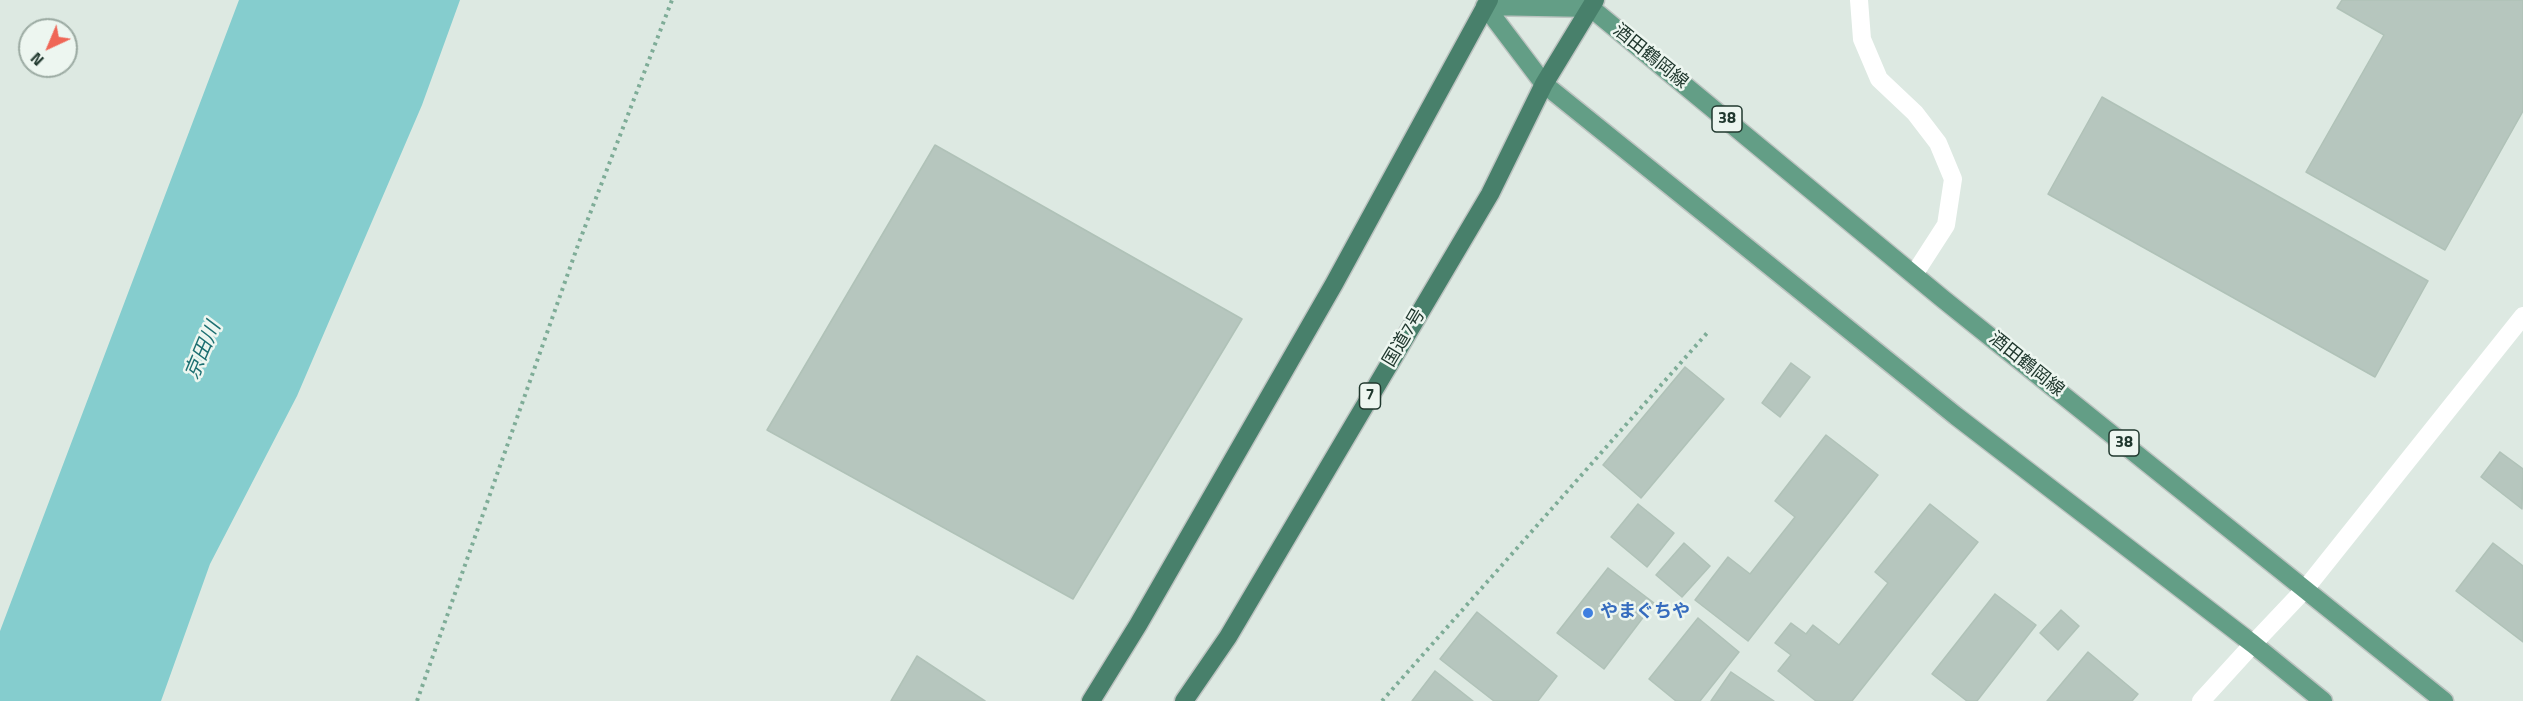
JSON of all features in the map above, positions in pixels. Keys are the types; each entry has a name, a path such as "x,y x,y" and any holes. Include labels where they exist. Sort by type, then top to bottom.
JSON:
{"highway":[{"path":"1091,701 1138,625 1334,284 1482,2"},
{"name":"国道7号","path":"1184,701 1228,637 1490,195 1544,84 1593,4"}],"main road":[{"path":"1482,2 1593,4"},
{"path":"1482,2 1544,84 1956,416 2253,644 2323,701"},
{"name":"酒田鶴岡線","path":"1593,4 1953,306 2444,701"}],"street":[{"path":"1859,0 1862,39 1879,79 1915,113 1938,143 1953,179 1946,225 1915,273"},
{"path":"2201,701 2306,588 2523,316"}],"path":[{"path":"417,701 578,245 672,0"},
{"path":"1382,701 1707,333"}],"water":[{"name":"京田川","path":"239,0 460,0 422,105 297,396 210,564 161,701 0,701 0,631"}],"building":[{"path":"2342,0 2523,0 2523,111 2445,250 2306,172 2384,35 2337,8"},
{"path":"2102,97 2428,281 2375,377 2048,194"},
{"path":"935,145 1242,319 1073,599 767,430"},
{"path":"1791,363 1810,377 1780,417 1762,403"},
{"path":"1685,367 1724,399 1641,498 1603,465"},
{"path":"1826,435 1878,475 1748,641 1695,600 1728,557 1750,574 1795,517 1775,501"},
{"path":"2500,452 2523,469 2522,509 2481,477"},
{"path":"1638,504 1674,533 1647,567 1611,537"},
{"path":"1930,504 1978,542 1852,701 1816,701 1778,671 1791,655 1775,643 1791,623 1806,634 1813,625 1839,645 1888,583 1875,572"},
{"path":"1684,543 1710,566 1682,597 1656,575"},
{"path":"2493,543 2523,566 2523,642 2456,591"},
{"path":"1608,568 1654,603 1604,669 1557,633"},
{"path":"1995,594 2036,625 1977,701 1967,701 1932,674"},
{"path":"2061,610 2079,626 2058,650 2040,633"},
{"path":"1477,612 1557,676 1538,701 1494,701 1440,659"},
{"path":"1698,618 1739,652 1700,701 1676,701 1649,679"},
{"path":"2088,652 2138,694 2132,701 2047,701"},
{"path":"917,656 985,701 891,701"},
{"path":"1435,671 1473,701 1412,701"},
{"path":"1731,672 1774,701 1711,701"}],"place":[{"name":"やまぐちや","path":"1588,613"}]}
